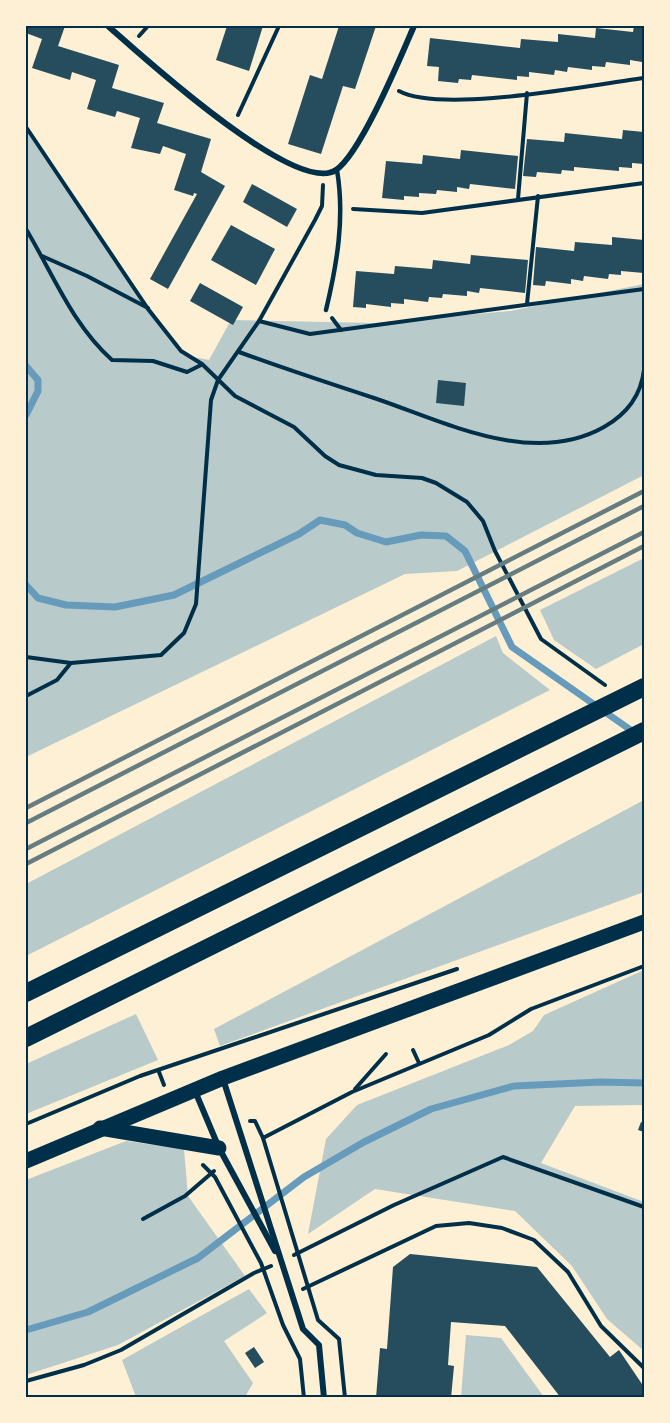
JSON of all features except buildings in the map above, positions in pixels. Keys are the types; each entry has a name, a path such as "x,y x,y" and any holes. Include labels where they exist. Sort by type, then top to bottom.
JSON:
{"highway":[{"path":"26,993 645,687"},
{"path":"26,1038 554,774 645,731"}],"main road":[{"path":"26,1161 223,1078 645,922"},
{"path":"100,1128 224,1158"}],"street":[{"path":"108,26 178,88 231,126 302,171 324,175 337,170 359,140 388,85 414,26"},
{"path":"223,1078 303,1329 319,1346 324,1398"},
{"path":"194,1090 224,1158 281,1262"}],"lane":[{"path":"326,310 339,255 341,191 337,170"}],"path":[{"path":"231,126 247,100 279,26"},
{"path":"388,85 413,98 463,100 645,78"},
{"path":"518,199 527,93"},
{"path":"26,126 148,309 181,351 202,364 235,396 294,427 325,456 339,465 376,475 422,478 436,483 467,502 483,520 495,551 541,639 607,687"},
{"path":"26,657 71,663 161,655 184,633 196,604 211,400 218,380 259,321 322,206 324,175"},
{"path":"322,206 422,213 645,183"},
{"path":"527,304 538,196"},
{"path":"26,229 68,306 96,345 112,360 153,361 186,372 202,364"},
{"path":"42,256 87,276 148,309"},
{"path":"259,321 310,334 645,290"},
{"path":"239,352 480,434 523,442 566,441 598,430 612,422 627,410 638,395 645,369"},
{"path":"26,696 57,680 71,663"},
{"path":"263,1138 352,1092 489,1035 531,1009 645,966"},
{"path":"26,1124 140,1076 464,967"},
{"path":"413,1050 419,1063"},
{"path":"352,1092 386,1054"},
{"path":"238,1122 255,1121 263,1138 318,1320 339,1339 345,1398"},
{"path":"281,1262 394,1205 502,1157 645,1207"},
{"path":"142,1220 185,1196 224,1158"},
{"path":"215,1177 261,1263 283,1325 300,1359 304,1398"},
{"path":"292,1295 436,1226 469,1222 502,1228 534,1240 568,1272 601,1326 645,1368"},
{"path":"26,1381 84,1365 121,1350 254,1273"}],"shaded area":[{"path":"26,130 183,355 209,360 231,320 374,323 510,311 644,284 644,475 457,571 405,574 26,757"},
{"path":"644,558 644,644 596,669 554,640 540,610"},
{"path":"496,636 503,653 550,690 26,956 26,884"},
{"path":"644,800 644,892 220,1046 214,1029"},
{"path":"644,970 644,1105 575,1106 541,1163 644,1202 644,1351 607,1319 572,1266 515,1211 375,1189 308,1234 326,1139 357,1105 509,1045 533,1031 544,1015"},
{"path":"136,1014 158,1060 26,1114 26,1064"},
{"path":"126,1141 184,1149 188,1196 245,1276 118,1345 26,1375 26,1180"},
{"path":"249,1289 267,1313 224,1341 253,1383 245,1397 136,1397 122,1360"},
{"path":"466,1335 501,1338 544,1397 461,1397"}],"waterway":[{"path":"26,366 38,380 38,391 26,415"},
{"path":"26,585 38,598 66,605 115,607 174,595 299,534 320,520 345,525 357,533 386,542 421,535 446,536 465,551 512,647 635,733"},
{"path":"26,1330 88,1312 198,1258 304,1177 364,1142 431,1109 514,1086 601,1082 644,1083"}],"railway":[{"path":"26,808 644,491"},
{"path":"26,823 644,506"},
{"path":"26,849 644,532"},
{"path":"26,864 644,546"}]}
